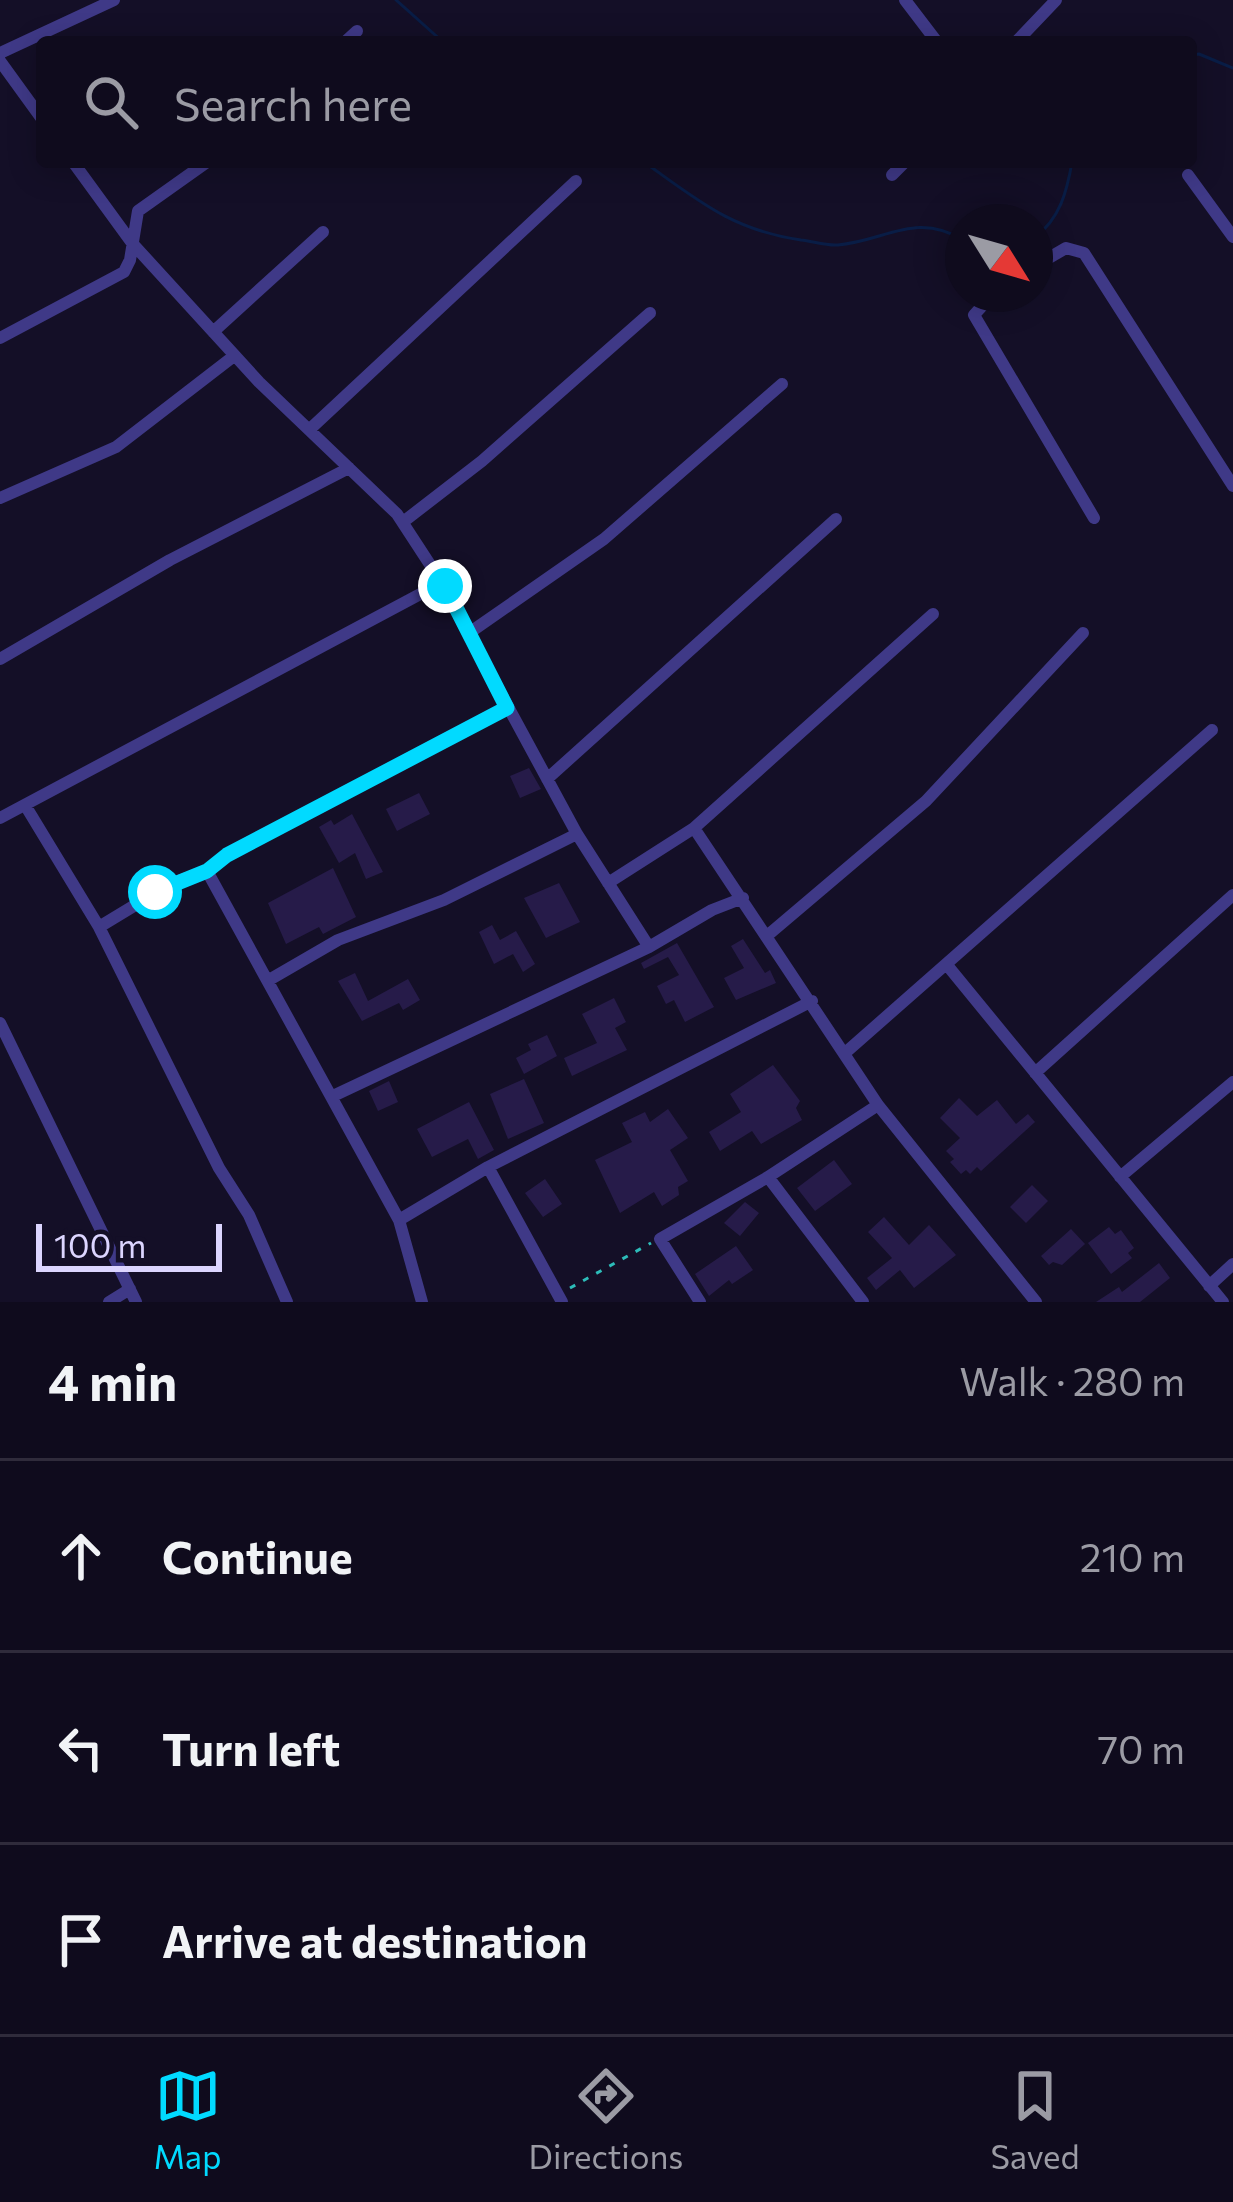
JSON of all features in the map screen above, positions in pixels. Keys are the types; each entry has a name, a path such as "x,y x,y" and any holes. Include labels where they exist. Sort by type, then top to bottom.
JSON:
{"street":[{"path":"42,36 114,0"},
{"path":"904,0 932,36"},
{"path":"1022,36 1056,0"},
{"path":"352,36 357,31"},
{"path":"36,39 0,57 36,110"},
{"path":"77,168 132,243 235,356 403,522 445,586 577,834 650,946"},
{"path":"0,337 124,272 138,211 199,168"},
{"path":"892,175 899,168"},
{"path":"1188,175 1233,236"},
{"path":"309,430 576,181"},
{"path":"213,332 323,232"},
{"path":"1053,256 1066,248 1084,253 1233,486"},
{"path":"977,312 974,315 1094,518"},
{"path":"403,522 482,461 650,313"},
{"path":"0,498 116,447 235,356"},
{"path":"469,633 604,539 782,384"},
{"path":"0,659 170,560 349,467"},
{"path":"547,778 836,520"},
{"path":"0,818 436,585 445,586"},
{"path":"608,883 694,828 933,614"},
{"path":"768,935 926,801 1083,633"},
{"path":"99,927 170,884 207,871 227,855 507,708"},
{"path":"845,1053 1211,730"},
{"path":"25,805 99,927 219,1168 249,1215 287,1302"},
{"path":"694,828 878,1105 1036,1302"},
{"path":"268,980 338,940 444,900 577,834"},
{"path":"207,871 400,1220 422,1302"},
{"path":"1035,1072 1233,895"},
{"path":"333,1096 743,898"},
{"path":"947,965 1222,1302"},
{"path":"400,1220 488,1167 812,1001"},
{"path":"0,1023 133,1295 109,1302"},
{"path":"1120,1177 1233,1082"},
{"path":"700,1302 660,1239 768,1177 878,1105"},
{"path":"488,1167 560,1298"},
{"path":"768,1177 863,1302"},
{"path":"1209,1286 1233,1264"}],"path":[{"path":"560,1298 660,1239"}],"building":[{"path":"529,768 541,789 520,798 510,776"},
{"path":"419,793 430,814 397,831 386,809"},
{"path":"352,814 383,872 366,879 355,853 339,863 319,827 331,820 334,825"},
{"path":"333,868 356,917 323,934 319,927 286,944 268,903"},
{"path":"559,883 580,922 546,938 524,898"},
{"path":"492,925 500,940 516,931 535,964 523,972 513,954 494,964 479,932"},
{"path":"743,939 776,983 736,1000 724,978 744,968 731,946"},
{"path":"677,943 714,1007 685,1022 674,1000 666,1004 657,986 679,975 668,957 644,969 641,963"},
{"path":"355,973 368,1001 408,979 420,1000 403,1010 399,1003 362,1021 338,981"},
{"path":"614,998 626,1022 615,1028 627,1050 572,1076 564,1058 597,1043 582,1014"},
{"path":"547,1035 557,1056 524,1074 516,1058 531,1050 528,1044"},
{"path":"773,1065 800,1101 796,1108 802,1120 761,1144 752,1131 720,1151 709,1132 741,1112 730,1094"},
{"path":"524,1079 544,1123 508,1139 490,1094"},
{"path":"389,1081 398,1102 378,1111 369,1091"},
{"path":"959,1098 977,1116 997,1100 1016,1124 1028,1114 1035,1122 981,1171 977,1167 970,1174 966,1170 961,1174 946,1151 960,1138 940,1118"},
{"path":"469,1102 494,1150 478,1159 468,1139 432,1157 417,1129"},
{"path":"668,1109 688,1138 670,1150 688,1181 678,1187 679,1195 662,1206 654,1192 620,1213 595,1160 632,1142 622,1123 645,1112 650,1122"},
{"path":"834,1160 852,1184 815,1211 797,1188"},
{"path":"545,1179 562,1204 543,1217 525,1193"},
{"path":"1032,1185 1048,1201 1026,1223 1010,1207"},
{"path":"745,1202 759,1213 740,1236 724,1223"},
{"path":"884,1217 909,1245 929,1225 956,1255 914,1288 900,1270 876,1290 867,1278 892,1258 868,1232"},
{"path":"1109,1227 1115,1234 1121,1230 1134,1248 1128,1253 1132,1258 1111,1274 1088,1243"},
{"path":"1071,1229 1085,1244 1062,1265 1049,1265 1041,1256"},
{"path":"736,1246 753,1270 732,1284 729,1280 709,1296 695,1274"},
{"path":"1159,1263 1170,1278 1140,1302 1096,1302 1119,1287 1122,1292"}],"waterway":[{"path":"396,0 436,36"},
{"path":"1197,54 1233,68"},
{"path":"652,168 717,212 777,235 838,245 915,228 945,232"},
{"path":"1053,217 1071,168"}],"route":[{"path":"155,892 207,871 227,855 507,708 445,586"}]}
